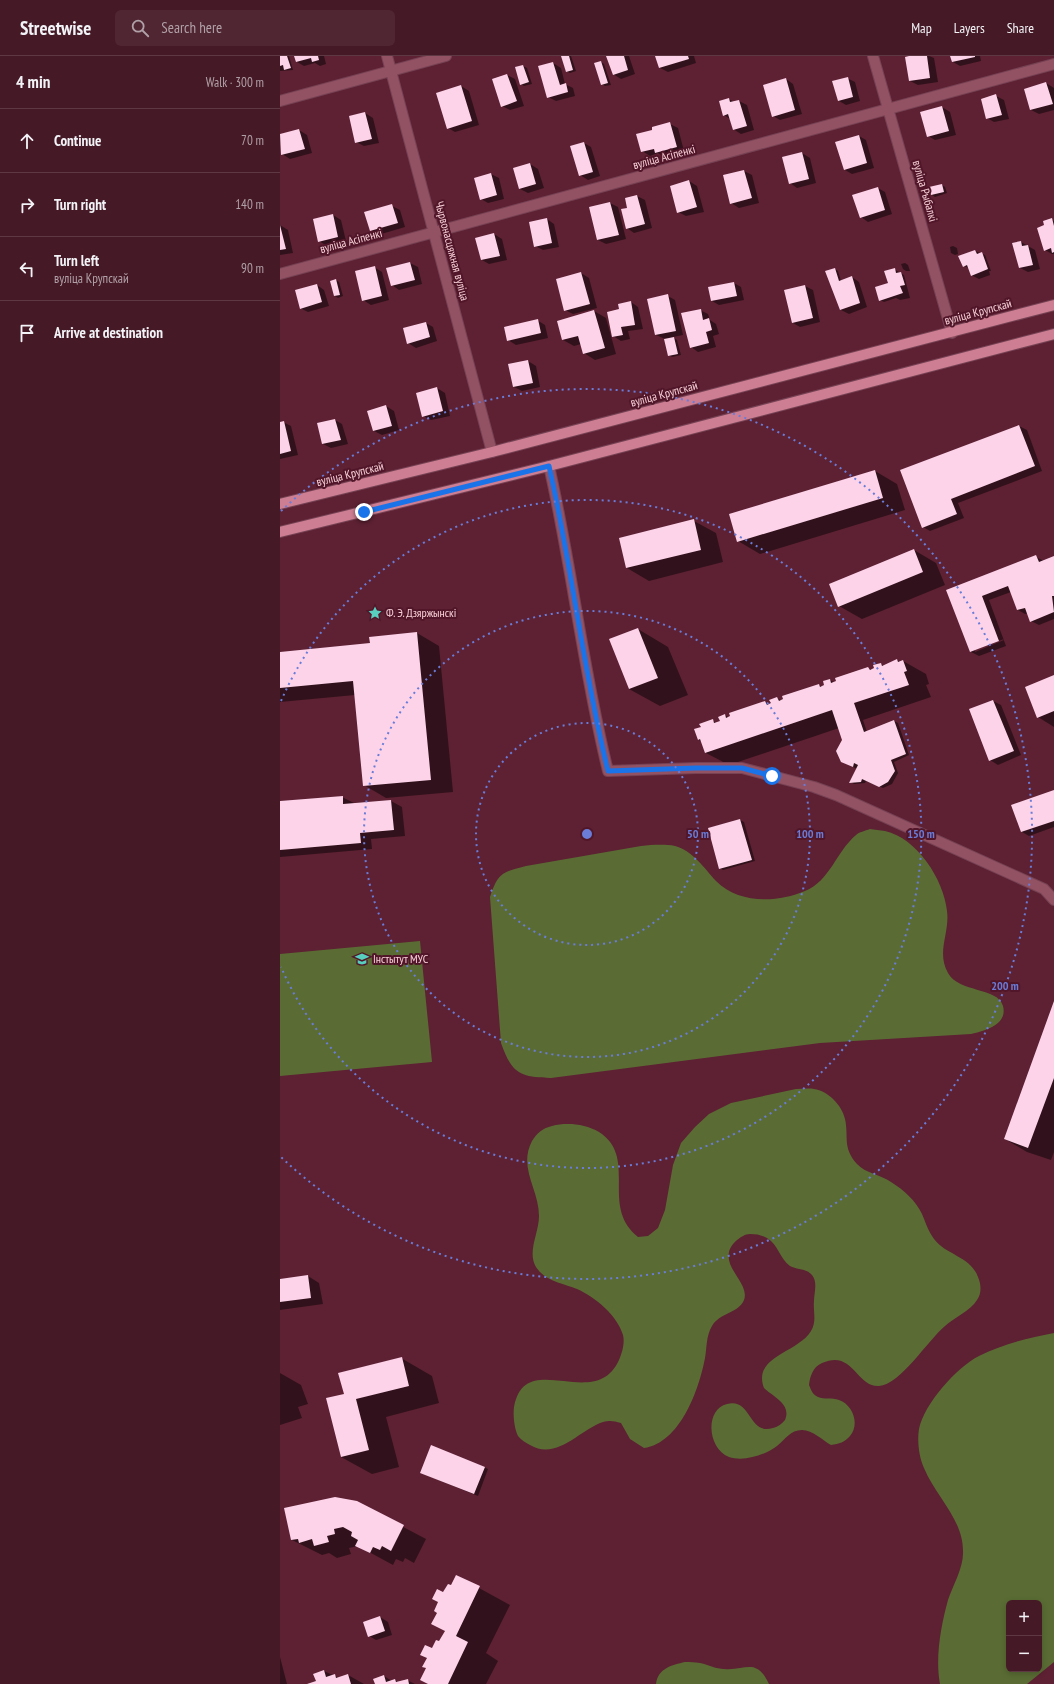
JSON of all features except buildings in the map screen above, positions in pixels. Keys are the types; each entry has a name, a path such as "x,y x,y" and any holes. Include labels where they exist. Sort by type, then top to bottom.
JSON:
{"main road":[{"name":"вуліца Крупскай","path":"280,504 492,452 952,333 1054,305"},
{"path":"280,532 549,466 1054,334"}],"street":[{"name":"Чырвонасцяжная вуліца","path":"387,56 492,452"},
{"path":"280,101 446,56"},
{"name":"вуліца Рыбалкі","path":"873,56 952,333"},
{"name":"вуліца Асіпенкі","path":"280,274 1054,64"},
{"path":"549,466 558,507 597,726 608,771 742,768 814,787 836,795 1044,889 1054,900"}],"green space":[{"path":"870,829 885,831 897,835 908,842 918,851 935,874 941,886 947,911 947,927 943,958 948,973 953,979 961,984 986,992 1000,1000 1004,1013 1002,1018 994,1026 971,1034 820,1043 551,1078 524,1075 518,1072 509,1061 501,1043 490,897 499,878 506,872 526,866 641,846 667,845 675,846 687,851 698,860 725,889 736,894 759,899 783,898 805,891 814,886 827,873 849,842 860,832"},
{"path":"420,941 432,1062 280,1076 280,954"},
{"path":"796,1089 819,1090 838,1104 845,1119 847,1142 852,1158 864,1170 887,1180 905,1192 919,1209 929,1231 937,1242 963,1259 974,1270 979,1280 980,1294 974,1304 945,1326 905,1370 887,1384 879,1386 871,1385 848,1364 841,1361 832,1360 822,1363 814,1369 809,1385 813,1394 820,1398 836,1399 844,1402 854,1415 855,1421 853,1431 844,1441 831,1445 806,1430 798,1430 791,1433 777,1446 760,1455 741,1459 729,1457 722,1453 713,1438 712,1421 715,1414 720,1408 727,1404 735,1403 746,1411 759,1427 765,1429 773,1428 782,1423 785,1420 786,1409 780,1401 764,1388 762,1377 764,1369 770,1362 805,1338 813,1327 814,1320 815,1281 812,1275 807,1271 790,1266 784,1260 774,1244 767,1238 757,1234 746,1235 737,1240 730,1248 729,1256 730,1264 745,1293 744,1300 738,1308 719,1318 712,1326 708,1338 702,1371 693,1399 678,1426 668,1436 657,1444 644,1448 630,1439 621,1423 610,1421 594,1426 559,1447 540,1449 522,1440 517,1433 514,1414 514,1407 521,1390 532,1382 546,1380 578,1382 594,1381 608,1375 619,1360 624,1341 623,1335 616,1320 598,1302 584,1292 548,1278 535,1266 533,1252 539,1216 527,1160 528,1151 534,1138 540,1131 546,1128 564,1124 576,1124 599,1132 611,1143 616,1155 619,1168 619,1197 621,1211 627,1225 638,1237 648,1236 658,1228 665,1210 673,1165 681,1143 695,1127 709,1114 731,1103"},
{"path":"1054,1333 1054,1662 1042,1672 1042,1600 1006,1600 1006,1672 1042,1672 1027,1684 940,1684 938,1653 941,1631 948,1600 962,1563 963,1551 962,1539 954,1518 929,1479 922,1464 918,1444 919,1429 927,1409 934,1398 952,1377 970,1361 979,1356 1016,1342"},
{"path":"685,1662 700,1663 721,1669 755,1668 760,1671 769,1684 656,1684 660,1674 666,1668"}],"place":[{"name":"Ф. Э. Дзяржынскі","path":"375,613"},
{"name":"Інстытут МУС","path":"362,959"}],"route":[{"path":"364,512 549,466 558,507 597,726 608,771 742,768 772,776"}]}
